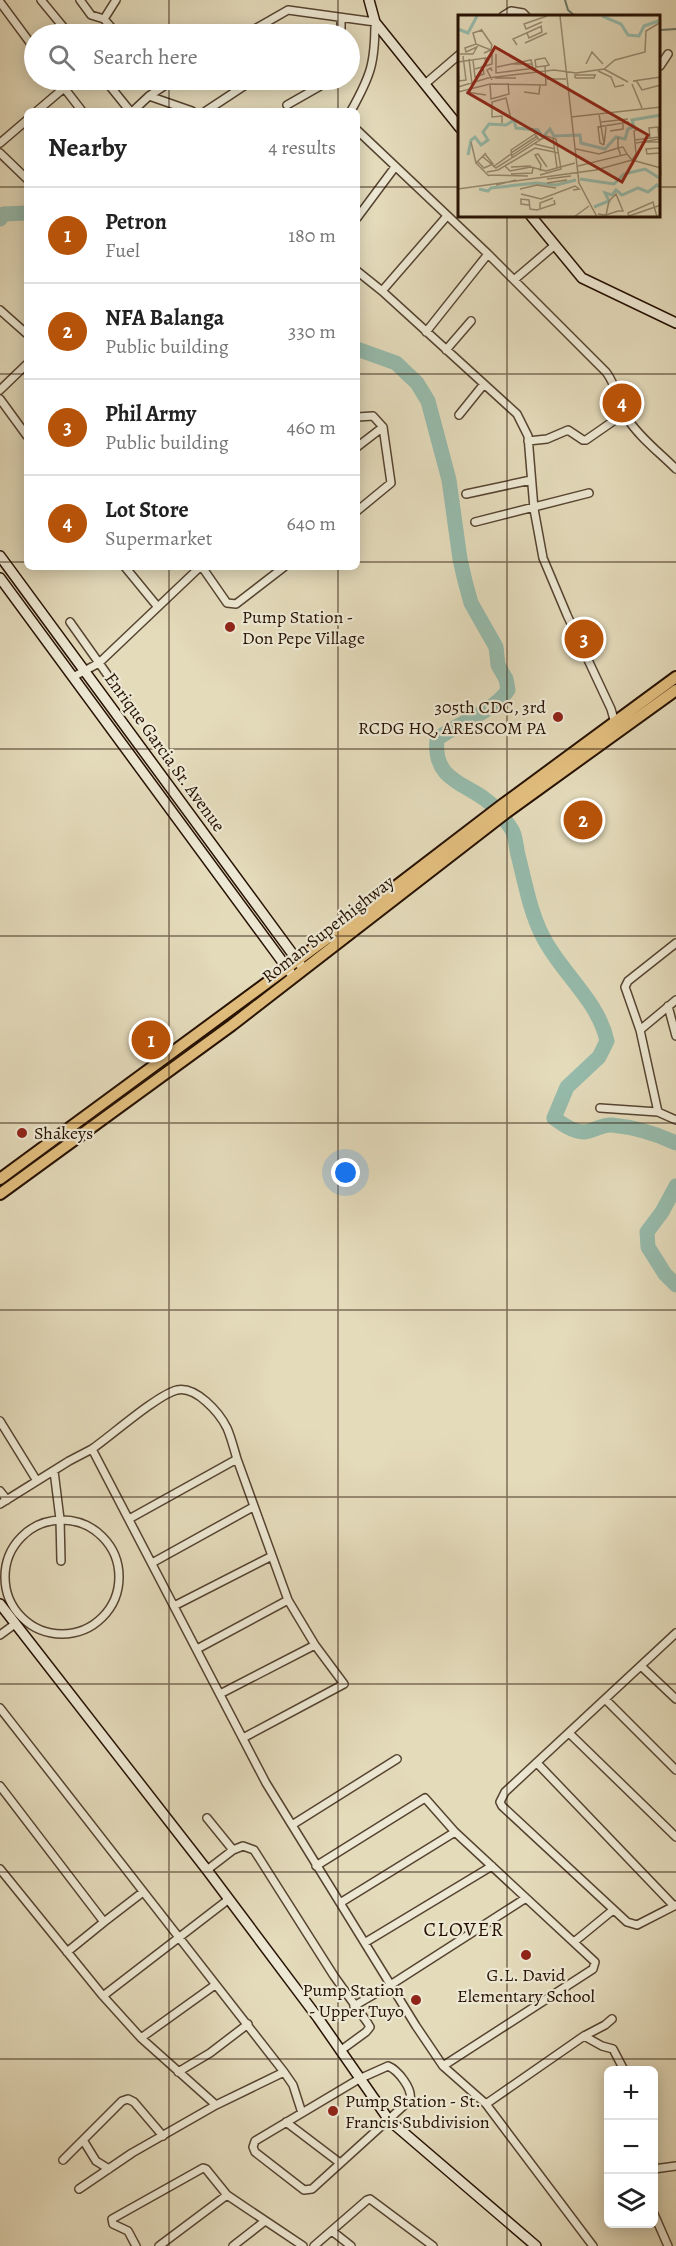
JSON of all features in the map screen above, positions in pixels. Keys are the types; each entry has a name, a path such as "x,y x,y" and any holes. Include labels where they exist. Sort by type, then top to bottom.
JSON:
{"main road":[{"name":"Roman Superhighway","path":"0,1179 300,965 676,677"},
{"name":"Roman Superhighway","path":"504,808 676,690"},
{"name":"Roman Superhighway","path":"0,1194 232,1025 290,972"}],"street":[{"path":"41,0 61,24"},
{"path":"80,0 91,15 104,19 108,24"},
{"path":"104,19 116,0"},
{"path":"353,108 368,80 375,49 375,22 369,0"},
{"path":"0,2 24,34"},
{"path":"264,24 288,10 375,22 458,125"},
{"path":"505,15 511,11 524,15"},
{"path":"341,18 341,24"},
{"path":"661,64 668,54"},
{"path":"425,84 458,56"},
{"path":"41,108 62,90"},
{"path":"66,90 80,108"},
{"path":"113,90 128,108"},
{"path":"135,108 156,90"},
{"path":"211,108 238,90"},
{"path":"287,105 313,90"},
{"path":"149,96 183,108"},
{"path":"0,143 24,123"},
{"path":"360,133 488,254 606,372 632,424 676,469"},
{"path":"0,153 24,176"},
{"path":"360,214 395,167"},
{"path":"382,291 447,216"},
{"path":"533,218 582,278 676,323"},
{"path":"514,280 555,245"},
{"path":"426,332 488,254"},
{"path":"360,273 517,414 528,441 534,509 543,558 611,709 615,723"},
{"path":"0,310 24,331"},
{"path":"446,350 471,321"},
{"path":"0,390 24,367"},
{"path":"459,415 484,384"},
{"path":"0,399 24,432"},
{"path":"528,441 547,439 568,430 586,440 625,413"},
{"path":"360,417 373,416 383,427 391,483 360,509"},
{"path":"360,445 383,427"},
{"path":"466,494 531,480"},
{"path":"475,522 534,509 589,493"},
{"name":"Enrique Garcia Sr. Avenue","path":"0,556 300,965"},
{"path":"128,570 157,606"},
{"path":"73,677 99,663 198,570"},
{"path":"203,570 227,603 236,604 280,570"},
{"name":"Enrique Garcia Sr. Avenue","path":"0,578 290,972"},
{"path":"70,622 126,701"},
{"path":"658,1112 640,1030 625,987 628,981 676,943"},
{"path":"640,1030 676,1000"},
{"path":"668,1006 676,1036"},
{"path":"600,1108 658,1112 676,1120"},
{"path":"0,1491 3,1502 92,1449 156,1401 179,1389 190,1391 213,1409 228,1429 253,1507 288,1600 315,1645 344,1684 243,1738"},
{"path":"0,1421 37,1481"},
{"path":"92,1449 266,1783 316,1866 443,2066 486,2104 593,2246"},
{"path":"129,1519 237,1459"},
{"path":"54,1471 60,1519 61,1561"},
{"path":"152,1563 253,1507"},
{"path":"60,1519 80,1522 100,1534 114,1554 119,1576 115,1598 103,1617 85,1629 63,1634 44,1631 25,1620 12,1603 5,1583 7,1561 16,1541 35,1526 60,1519"},
{"path":"174,1606 272,1556"},
{"path":"197,1649 288,1600"},
{"path":"0,1605 229,1899 389,2120 536,2246"},
{"path":"0,1635 15,1624"},
{"path":"537,1763 675,1905 638,1925 627,1922 500,1802 502,1796 537,1763 569,1733 605,1699 676,1633"},
{"path":"220,1694 315,1645"},
{"path":"641,1666 676,1699"},
{"path":"605,1699 676,1770"},
{"path":"0,1708 284,2072 293,2085 302,2113"},
{"path":"569,1733 676,1837"},
{"path":"292,1825 397,1759"},
{"path":"0,1786 104,1922"},
{"path":"316,1866 425,1798 455,1832 594,1962 592,1970 443,2066"},
{"path":"207,1818 232,1850"},
{"path":"340,1903 455,1832"},
{"path":"207,1870 232,1850 243,1846 254,1850 369,2027 366,2032 340,2051"},
{"path":"366,1942 492,1866"},
{"path":"0,1869 103,1996 141,2038 216,2105"},
{"path":"68,1952 142,1892"},
{"path":"354,2006 526,1898"},
{"path":"103,1996 229,1899"},
{"path":"574,1942 613,1910"},
{"path":"141,2038 215,1985"},
{"path":"486,2104 612,2019"},
{"path":"178,2072 210,2053 248,2024"},
{"path":"584,2036 613,2049 622,2066"},
{"path":"388,2066 399,2074 412,2096 389,2120 312,2189 304,2190 263,2160 253,2147 255,2141 302,2113 359,2079 388,2066"},
{"path":"79,2189 216,2105 284,2072"},
{"path":"63,2160 122,2101 128,2099 134,2102 163,2136"},
{"path":"286,2122 340,2163"},
{"path":"83,2140 96,2161 109,2169"},
{"path":"658,2168 676,2166"},
{"path":"136,2246 128,2231 111,2222 115,2216 199,2169 206,2169 227,2195 303,2246"},
{"path":"159,2246 227,2195"},
{"path":"314,2246 367,2199 433,2246"},
{"path":"233,2246 265,2221"},
{"path":"658,2223 668,2246"},
{"path":"332,2231 351,2246"}],"waterway":[{"path":"565,0 568,10 574,15"},
{"path":"661,30 676,29"},
{"path":"0,219 4,214 24,213"},
{"path":"360,350 396,363 417,383 428,401 449,480 460,559 471,603 496,647 498,665 506,679 508,690 493,705 437,739 437,754 441,766 457,782 488,801 512,829 528,897 538,927 551,950 596,1013 607,1041 599,1057 567,1087 554,1118 580,1132 612,1125 645,1131 676,1143"},
{"path":"676,1186 662,1212 647,1232 648,1247 665,1274 676,1285"}],"place":[{"name":"Lot Store","path":"622,403"},
{"name":"Pump Station - Don Pepe Village","path":"230,627"},
{"name":"Phil Army","path":"584,639"},
{"name":"305th CDC, 3rd RCDG HQ, ARESCOM PA","path":"558,717"},
{"name":"NFA Balanga","path":"583,820"},
{"name":"Petron","path":"151,1040"},
{"name":"Shakeys","path":"22,1133"},
{"name":"G.L. David Elementary School","path":"526,1955"},
{"name":"Pump Station - Upper Tuyo","path":"416,2000"},
{"name":"Pump Station - St. Francis Subdivision","path":"333,2111"}],"district":[{"name":"CLOVER","path":"464,1929"}]}
